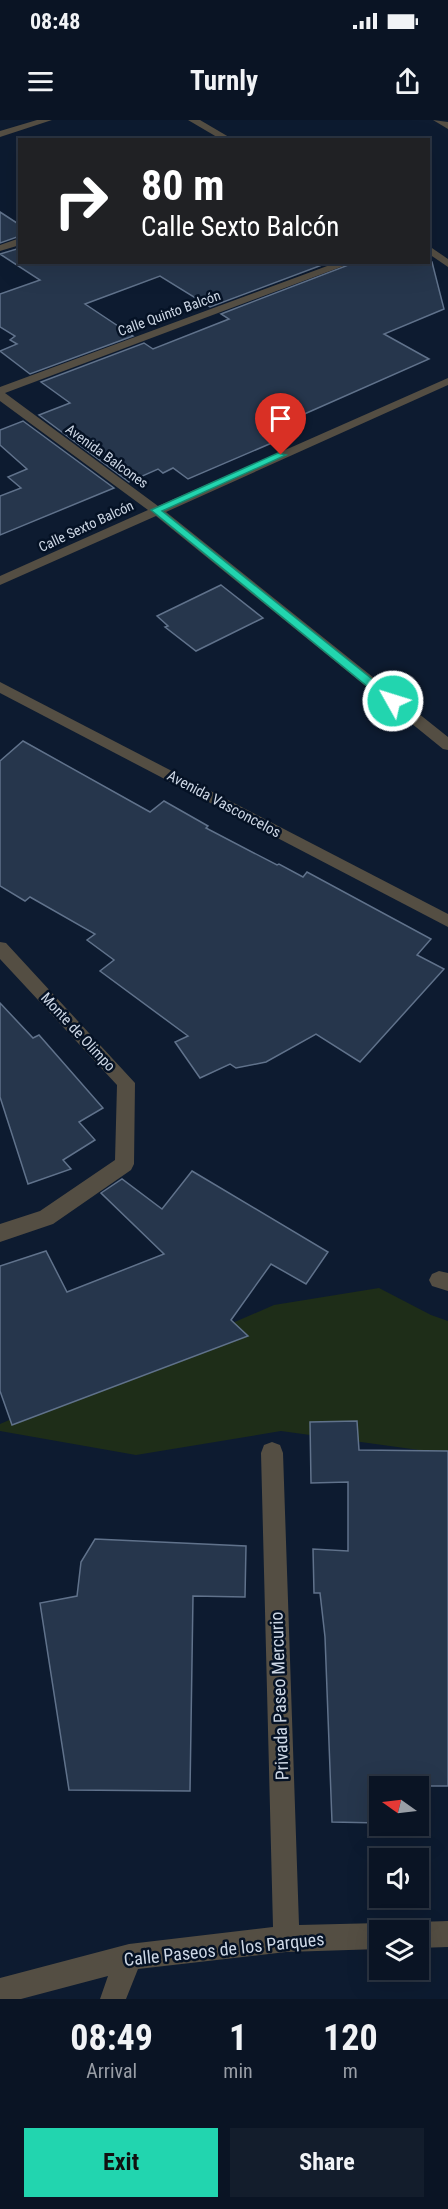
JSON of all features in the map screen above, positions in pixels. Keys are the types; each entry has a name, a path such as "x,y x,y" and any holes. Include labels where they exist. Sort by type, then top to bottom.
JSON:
{"street":[{"path":"0,134 47,120"},
{"path":"193,120 226,138"},
{"path":"438,120 448,126"},
{"path":"0,248 18,242"},
{"path":"430,250 448,264"},
{"name":"Calle Quinto Balcón","path":"0,393 344,264"},
{"name":"Calle Sexto Balcón","path":"0,581 448,381"},
{"name":"Avenida Balcones","path":"0,393 156,510 448,745"},
{"name":"Avenida Vasconcelos","path":"0,687 448,921"},
{"name":"Monte de Olimpo","path":"0,948 126,1083 124,1164 46,1218 0,1233"},
{"name":"Privada Paseo Mercurio","path":"272,1453 286,1939"},
{"path":"429,1935 448,1934"},
{"name":"Calle Paseos de los Parques","path":"0,1991 129,1957 286,1939 369,1936"},
{"path":"113,1999 129,1957"}],"green space":[{"path":"379,1288 431,1315 448,1321 448,1454 281,1431 136,1455 0,1431 0,1424 274,1305"}],"building":[{"path":"0,212 18,224 18,237 0,243"},
{"path":"18,249 18,264 325,264 210,307 160,276 85,304 133,336 30,374 0,351 17,344 10,340 15,336 0,327 0,294 40,280 0,254"},
{"path":"430,262 432,262 444,309 384,334 429,359 275,427 288,436 188,479 173,468 163,473 158,469 129,482 39,415 70,403 41,382 144,343 153,349 229,319 221,314 351,264 430,264"},
{"path":"23,421 114,488 0,535 0,496 21,488 8,477 27,469 0,445 0,430"},
{"path":"221,585 263,618 196,651 165,627 168,626 157,616"},
{"path":"23,741 150,812 164,801 208,826 206,828 277,865 303,877 307,872 431,939 417,955 444,969 360,1062 316,1034 266,1062 236,1068 230,1064 200,1078 175,1042 188,1036 100,971 114,960 87,940 95,934 30,897 25,901 0,886 0,761"},
{"path":"0,1003 33,1038 39,1035 103,1108 79,1122 95,1140 63,1160 71,1169 28,1184 0,1097"},
{"path":"192,1171 328,1252 306,1284 271,1264 231,1320 248,1336 12,1425 0,1391 0,1266 46,1251 67,1292 164,1254 101,1193 122,1179 162,1209"},
{"path":"357,1421 359,1450 448,1451 448,1786 429,1786 429,1776 369,1776 369,1823 332,1822 325,1637 320,1593 314,1593 313,1549 348,1551 348,1482 311,1483 310,1422"},
{"path":"95,1539 246,1546 245,1597 193,1596 190,1791 69,1790 40,1603 77,1596 81,1562"}],"route":[{"path":"281,455 156,510 393,701"}]}
